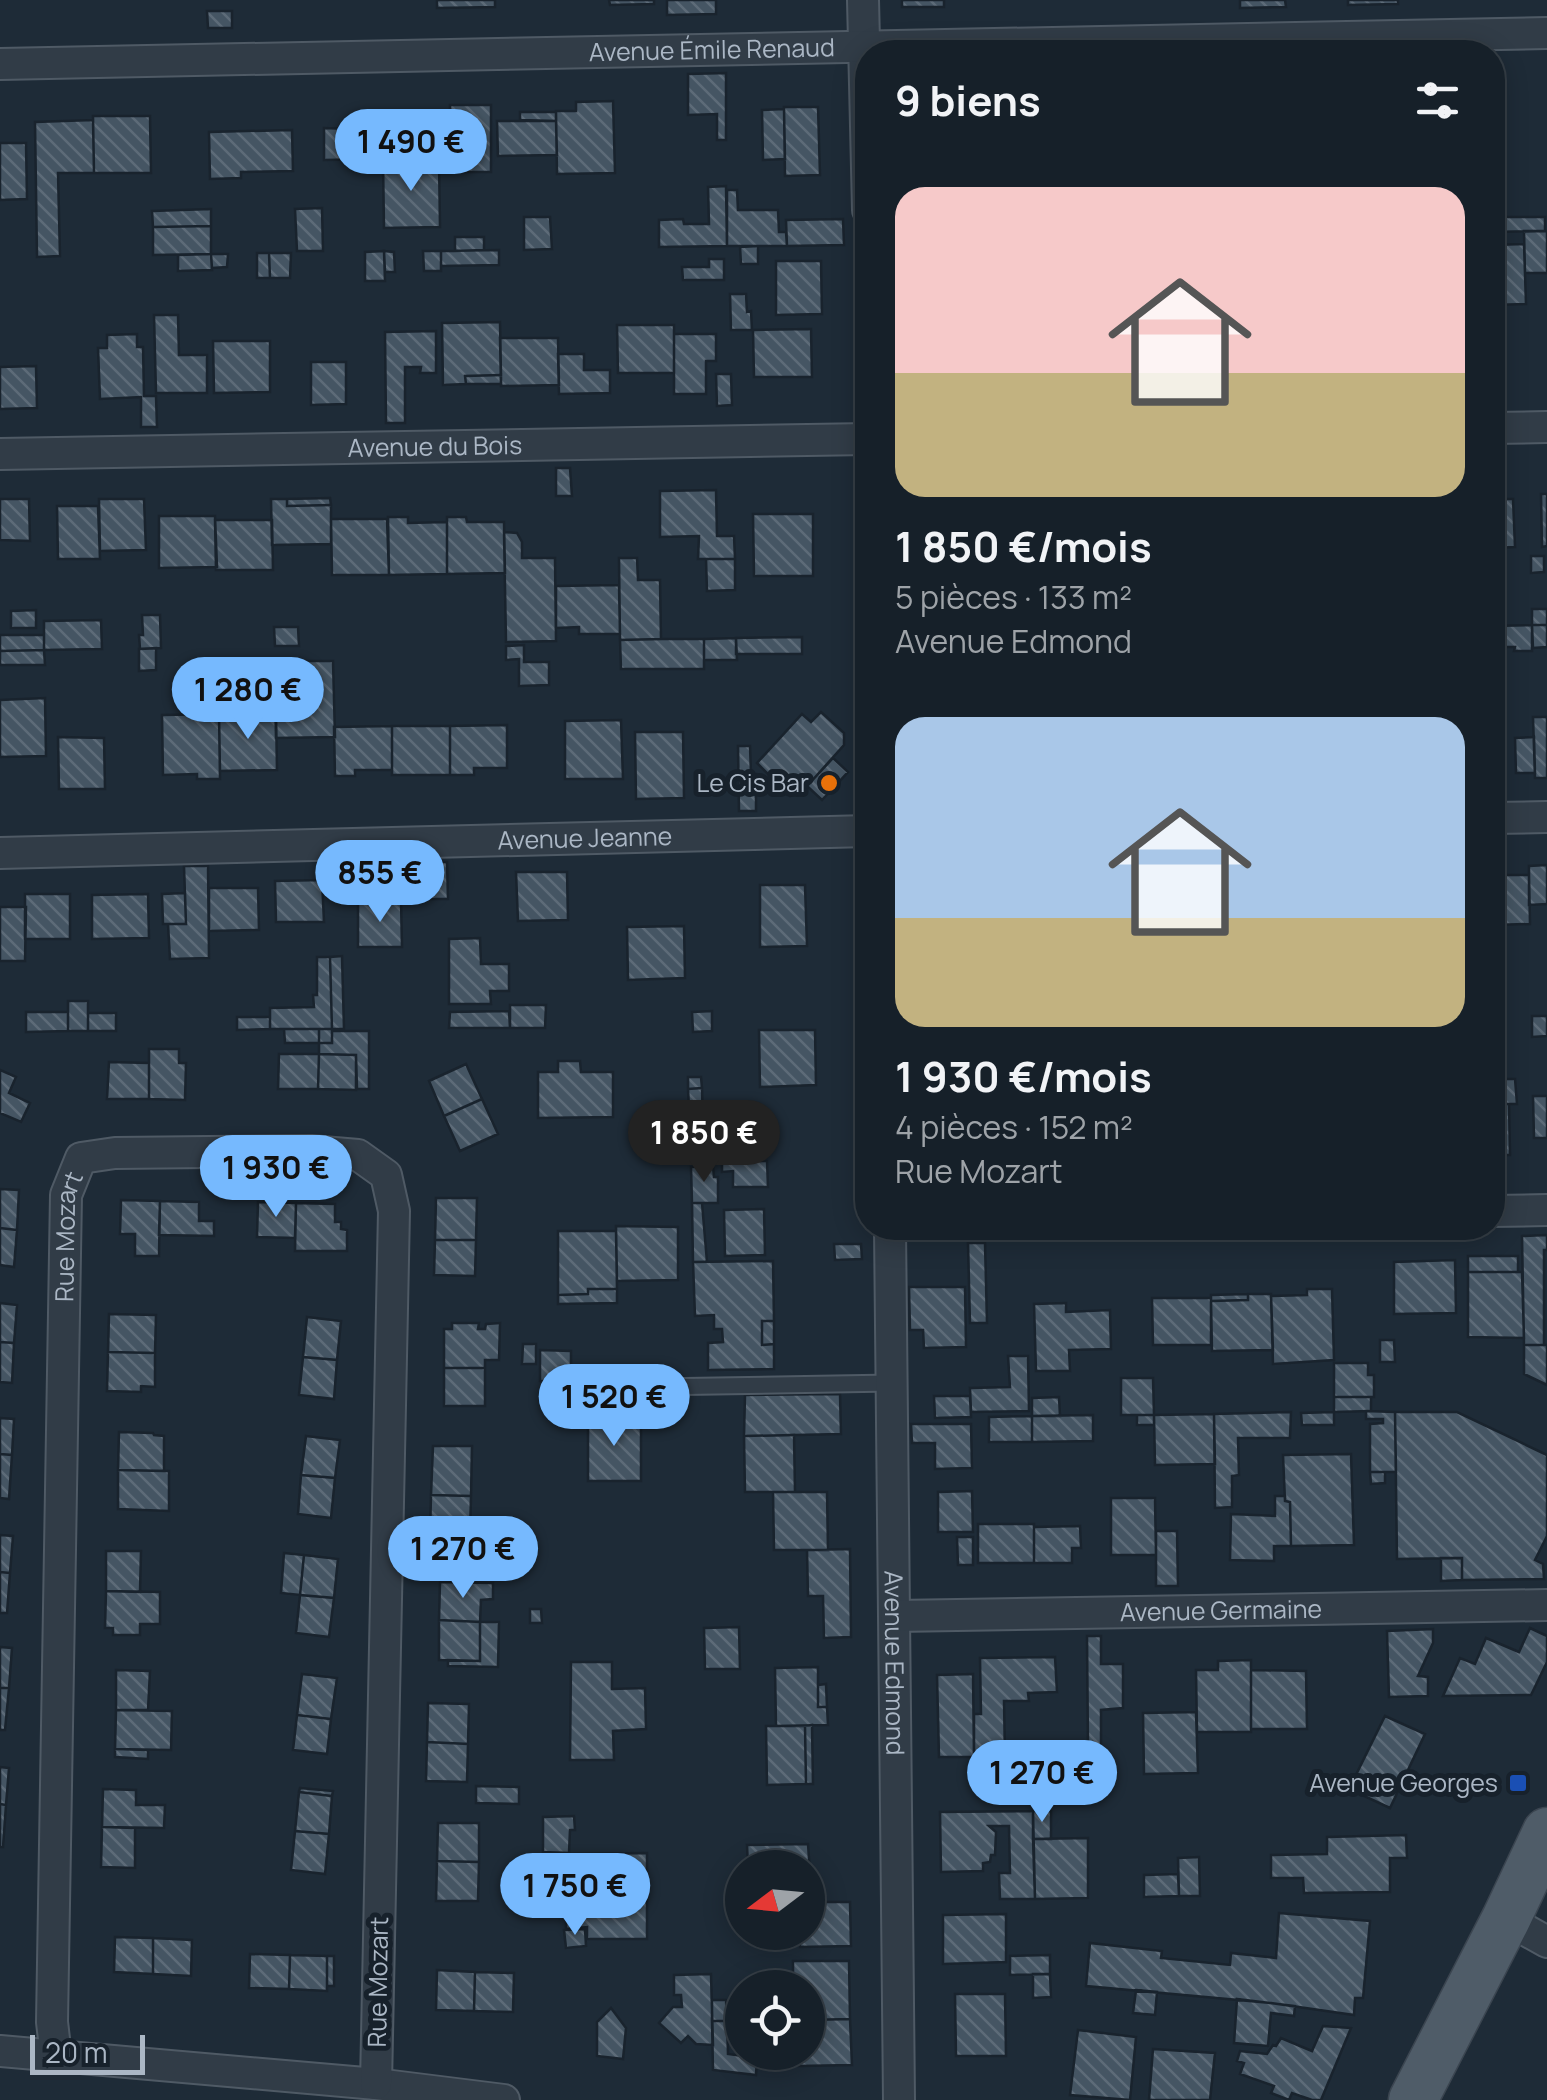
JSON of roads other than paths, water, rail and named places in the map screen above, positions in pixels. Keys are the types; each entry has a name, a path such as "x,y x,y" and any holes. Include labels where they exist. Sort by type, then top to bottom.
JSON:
{"main road":[{"path":"1413,2100 1547,1832"}],"street":[{"path":"862,0 864,40"},
{"name":"Avenue Émile Renaud","path":"1179,40 1547,33"},
{"name":"Avenue Émile Renaud","path":"0,64 855,46"},
{"path":"1505,428 1547,427"},
{"name":"Avenue du Bois","path":"0,454 855,440"},
{"path":"1505,818 1547,817"},
{"name":"Avenue Jeanne","path":"0,853 855,831"},
{"name":"Rue Mozart","path":"56,2056 52,2022 66,1196 82,1158 114,1153 311,1151 358,1155 386,1175 394,1211 376,2084"},
{"path":"1505,1211 1547,1210"},
{"name":"Avenue Edmond","path":"890,1240 899,2100"},
{"name":"Avenue Germaine","path":"896,1616 1547,1605"},
{"path":"1506,1918 1547,1942"},
{"path":"0,2050 376,2084 504,2100"}],"lane":[{"path":"652,1387 892,1383"}],"place":[{"name":"Le Cis Bar","path":"829,783"},
{"name":"Avenue Georges","path":"1518,1783"}]}
